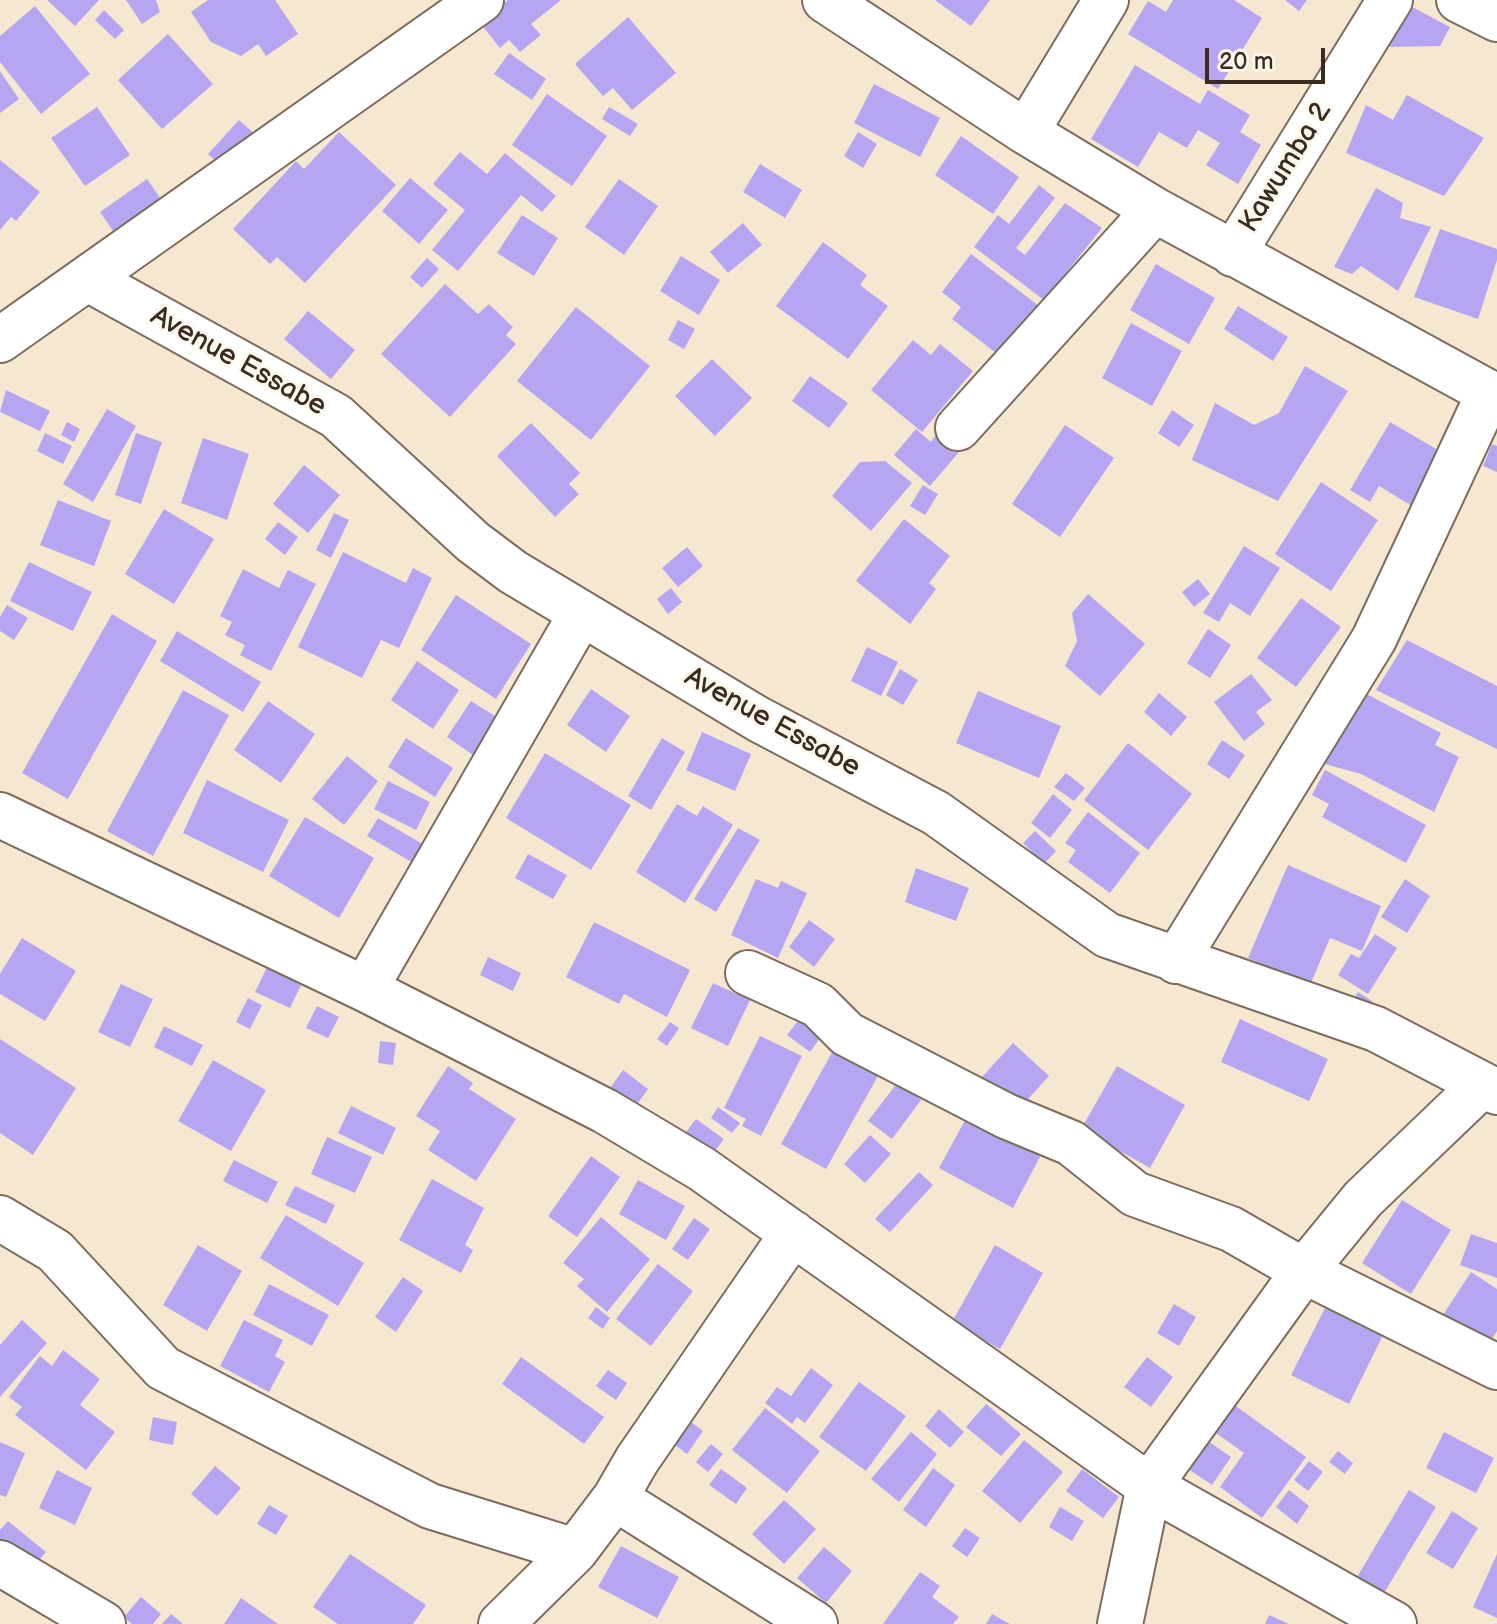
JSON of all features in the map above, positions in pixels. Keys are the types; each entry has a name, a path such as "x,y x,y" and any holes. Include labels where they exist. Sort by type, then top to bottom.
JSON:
{"street":[{"path":"0,340 481,0"},
{"path":"825,0 1026,132 1155,210 1493,395 1374,639 1176,961"},
{"path":"1026,132 1106,0"},
{"name":"Kawumba 2","path":"1233,254 1390,0"},
{"path":"1459,0 1497,19"},
{"path":"958,428 1155,210"},
{"name":"Avenue Essabe","path":"88,279 336,416 473,542 513,572 758,719 936,813 1107,935 1376,1029 1489,1089"},
{"path":"365,989 581,614"},
{"path":"0,815 365,989 605,1111 702,1169 1149,1486 1394,1624"},
{"path":"748,973 818,1005 847,1034 1006,1116 1071,1143 1135,1194 1231,1229 1304,1271 1497,1367"},
{"path":"1120,1624 1149,1486 1304,1271 1363,1199 1489,1089"},
{"path":"0,1218 55,1251 163,1368 430,1506 575,1551"},
{"path":"501,1624 575,1551 615,1498 637,1460 793,1233"},
{"path":"615,1498 815,1624"},
{"path":"0,1563 103,1624"}],"building":[{"path":"47,0 99,0 75,26"},
{"path":"126,0 156,0 160,12 142,24"},
{"path":"208,0 275,0 298,34 266,56 258,44 241,56 211,42 191,12"},
{"path":"508,0 561,0 531,24 541,35 520,52 509,40 500,48 480,23"},
{"path":"935,0 990,0 971,26"},
{"path":"1173,0 1234,0 1262,18 1218,89 1128,34 1148,1 1166,12"},
{"path":"1285,0 1307,0 1299,11"},
{"path":"1399,0 1450,27 1440,46 1391,47 1377,40"},
{"path":"35,6 90,74 41,114 0,62 0,36"},
{"path":"104,10 124,30 115,39 95,20"},
{"path":"628,17 676,73 632,110 613,88 603,96 575,64"},
{"path":"168,34 213,84 162,129 118,80"},
{"path":"509,53 546,79 532,100 494,74"},
{"path":"1135,65 1200,104 1208,90 1250,115 1240,132 1261,145 1238,184 1206,165 1220,143 1198,130 1187,148 1159,132 1138,167 1091,139"},
{"path":"0,71 19,99 0,113"},
{"path":"874,84 940,118 920,157 854,123"},
{"path":"547,94 607,136 572,186 512,145"},
{"path":"1407,95 1484,138 1444,196 1346,153 1366,105 1393,120"},
{"path":"97,107 130,155 85,186 51,138"},
{"path":"609,107 638,124 630,136 602,119"},
{"path":"239,120 257,136 226,170 208,154"},
{"path":"339,132 396,185 305,283 277,257 270,264 233,229 296,161 304,169"},
{"path":"858,132 877,144 863,168 844,156"},
{"path":"961,136 1019,177 993,214 935,175"},
{"path":"460,152 487,174 505,153 556,196 542,212 521,195 458,271 432,250 465,210 433,184"},
{"path":"0,160 40,192 16,221 11,217 0,230"},
{"path":"760,164 802,190 785,218 743,192"},
{"path":"410,178 448,210 419,244 382,211"},
{"path":"147,179 167,208 120,241 100,212"},
{"path":"619,179 658,206 624,255 585,227"},
{"path":"1039,185 1055,198 1016,248 1025,255 1065,203 1102,228 1044,300 974,247 998,215 1009,224"},
{"path":"1376,188 1403,203 1400,218 1431,227 1398,291 1361,266 1352,274 1334,267"},
{"path":"522,215 558,238 534,276 497,253"},
{"path":"743,223 762,245 728,273 710,252"},
{"path":"1440,229 1497,249 1497,260 1478,319 1414,297"},
{"path":"823,242 867,275 860,285 888,306 848,359 776,306"},
{"path":"971,254 1039,306 1000,356 952,319 961,307 942,292"},
{"path":"681,256 720,280 699,315 660,291"},
{"path":"427,258 439,269 422,288 410,277"},
{"path":"1156,264 1215,298 1189,344 1130,310"},
{"path":"445,284 478,314 489,304 513,327 506,335 516,344 450,417 381,354"},
{"path":"1238,306 1288,337 1273,361 1224,329"},
{"path":"576,307 650,366 591,440 517,381"},
{"path":"308,311 355,350 331,379 284,339"},
{"path":"678,320 695,329 684,349 668,340"},
{"path":"1131,323 1182,351 1152,406 1102,378"},
{"path":"913,340 931,355 940,344 973,371 922,432 871,390"},
{"path":"712,359 752,398 715,436 675,396"},
{"path":"1305,366 1348,391 1278,501 1192,460 1215,403 1254,425 1279,413"},
{"path":"810,376 848,403 829,428 792,401"},
{"path":"6,390 50,411 40,431 0,412"},
{"path":"107,409 136,426 93,502 63,484"},
{"path":"1172,410 1194,425 1179,447 1158,433"},
{"path":"67,422 80,429 74,442 61,435"},
{"path":"1390,422 1443,453 1412,506 1379,486 1370,502 1350,490"},
{"path":"531,423 580,473 569,484 579,494 555,517 497,456"},
{"path":"1065,425 1114,458 1060,537 1012,504"},
{"path":"916,429 931,442 938,432 960,451 930,486 894,455"},
{"path":"45,433 72,446 63,464 37,451"},
{"path":"136,433 162,442 141,504 115,495"},
{"path":"203,438 249,454 227,520 181,503"},
{"path":"1492,444 1497,446 1497,472 1483,466"},
{"path":"885,461 912,483 871,531 832,496 860,462"},
{"path":"304,465 340,495 308,533 273,504"},
{"path":"1321,482 1378,520 1331,591 1275,554"},
{"path":"923,485 938,494 925,515 910,506"},
{"path":"58,500 111,521 94,566 40,545"},
{"path":"164,509 214,539 174,604 125,574"},
{"path":"334,513 349,520 331,558 316,550"},
{"path":"904,519 950,556 929,583 936,589 910,624 856,581"},
{"path":"278,522 298,537 285,555 265,539"},
{"path":"1244,546 1280,568 1250,616 1230,603 1219,622 1203,613"},
{"path":"687,547 703,566 678,587 662,568"},
{"path":"343,552 406,583 413,568 432,578 399,648 381,640 362,678 298,647"},
{"path":"29,562 92,592 73,631 10,601"},
{"path":"243,569 279,588 288,570 316,584 271,671 240,655 245,645 225,635 232,622 220,616"},
{"path":"1198,579 1210,594 1194,607 1182,592"},
{"path":"671,588 682,602 668,614 657,599"},
{"path":"1088,594 1145,644 1100,696 1065,666 1077,641 1072,613"},
{"path":"456,595 531,644 496,699 421,650"},
{"path":"1301,598 1341,627 1296,687 1257,658"},
{"path":"7,605 28,618 14,640 0,631 0,617"},
{"path":"112,614 157,641 68,799 22,773"},
{"path":"1208,629 1231,645 1210,678 1187,663"},
{"path":"177,631 261,682 243,712 160,661"},
{"path":"1407,640 1497,686 1497,749 1376,690"},
{"path":"867,647 898,662 881,696 851,681"},
{"path":"417,661 459,690 433,729 391,700"},
{"path":"900,669 918,680 903,705 886,695"},
{"path":"1251,674 1272,700 1256,712 1265,724 1244,741 1214,702"},
{"path":"591,689 630,716 606,752 567,725"},
{"path":"1357,689 1441,733 1435,745 1459,757 1434,812 1361,774 1325,764"},
{"path":"183,690 229,715 153,856 107,831"},
{"path":"978,691 1061,726 1039,778 956,743"},
{"path":"1159,693 1187,717 1171,736 1144,712"},
{"path":"268,701 315,734 281,783 234,750"},
{"path":"471,701 498,718 473,755 447,737"},
{"path":"702,732 751,754 735,791 686,770"},
{"path":"406,738 453,768 435,797 388,767"},
{"path":"662,738 685,752 651,810 628,796"},
{"path":"1222,740 1245,755 1229,779 1207,764"},
{"path":"1128,743 1192,794 1148,850 1084,800"},
{"path":"545,753 631,805 591,870 506,818"},
{"path":"347,756 378,781 344,825 312,799"},
{"path":"1325,770 1426,825 1406,863 1322,817 1329,804 1312,795"},
{"path":"1066,773 1085,788 1074,801 1054,787"},
{"path":"207,780 289,820 263,872 183,833"},
{"path":"388,781 430,802 416,830 374,809"},
{"path":"1053,794 1072,810 1050,838 1031,823"},
{"path":"677,804 697,816 703,806 733,825 685,903 636,872"},
{"path":"1088,812 1140,853 1110,893 1068,862 1076,850 1065,843"},
{"path":"305,817 374,858 339,918 269,876"},
{"path":"378,818 426,846 415,864 367,836"},
{"path":"738,828 760,840 716,912 694,899"},
{"path":"1035,831 1056,851 1044,864 1023,843"},
{"path":"528,854 567,875 553,899 515,878"},
{"path":"1288,865 1381,906 1362,951 1330,938 1310,985 1248,958"},
{"path":"916,868 969,888 956,921 905,902"},
{"path":"756,879 778,888 781,881 807,893 778,958 731,935"},
{"path":"1405,879 1430,896 1407,933 1381,917"},
{"path":"809,920 835,939 814,967 789,947"},
{"path":"594,922 690,970 667,1017 624,994 619,1004 566,977"},
{"path":"1375,934 1397,948 1368,994 1338,975 1351,954 1359,958"},
{"path":"22,938 76,971 45,1021 0,994 0,974"},
{"path":"488,957 521,973 513,991 480,975"},
{"path":"270,961 305,977 290,1008 255,992"},
{"path":"713,983 750,1000 728,1046 691,1028"},
{"path":"121,984 153,999 130,1047 98,1032"},
{"path":"1358,992 1372,1001 1365,1012 1351,1003"},
{"path":"248,998 262,1005 250,1029 236,1022"},
{"path":"317,1006 339,1017 328,1038 306,1028"},
{"path":"801,1017 823,1034 810,1052 787,1035"},
{"path":"1240,1019 1328,1059 1309,1101 1221,1062"},
{"path":"670,1022 679,1028 667,1046 657,1039"},
{"path":"164,1026 203,1045 192,1066 154,1047"},
{"path":"760,1036 802,1056 761,1136 742,1126 746,1119 724,1108"},
{"path":"0,1039 76,1088 33,1155 0,1133"},
{"path":"380,1041 396,1043 393,1065 378,1063"},
{"path":"1013,1043 1049,1076 1018,1110 982,1077"},
{"path":"834,1049 879,1074 826,1169 781,1144"},
{"path":"213,1060 266,1090 231,1151 178,1121"},
{"path":"448,1066 473,1083 469,1089 516,1119 476,1181 428,1150 440,1131 416,1116"},
{"path":"1117,1066 1185,1105 1150,1168 1081,1129"},
{"path":"623,1070 648,1089 630,1114 605,1095"},
{"path":"898,1082 921,1100 892,1139 868,1121"},
{"path":"351,1106 396,1128 383,1155 338,1133"},
{"path":"718,1107 740,1123 732,1133 711,1118"},
{"path":"969,1113 1042,1153 1013,1208 939,1168"},
{"path":"696,1119 724,1139 708,1160 680,1140"},
{"path":"870,1135 891,1154 865,1183 844,1164"},
{"path":"327,1137 372,1157 355,1193 311,1174"},
{"path":"591,1156 620,1177 577,1237 548,1216"},
{"path":"234,1160 278,1182 267,1203 223,1181"},
{"path":"919,1172 933,1185 890,1232 875,1219"},
{"path":"432,1179 484,1208 465,1245 473,1250 461,1273 399,1240"},
{"path":"638,1180 685,1206 666,1240 619,1214"},
{"path":"295,1186 335,1205 326,1224 285,1205"},
{"path":"1402,1200 1451,1230 1411,1294 1362,1263"},
{"path":"286,1215 364,1263 338,1306 260,1258"},
{"path":"601,1217 650,1259 607,1312 577,1286 584,1279 563,1263"},
{"path":"694,1218 710,1229 688,1260 672,1249"},
{"path":"1471,1234 1497,1243 1497,1278 1460,1265"},
{"path":"198,1245 242,1271 207,1331 163,1305"},
{"path":"995,1245 1043,1273 1000,1349 952,1322"},
{"path":"658,1264 693,1291 651,1346 616,1319"},
{"path":"1471,1272 1497,1289 1497,1331 1486,1348 1441,1318"},
{"path":"403,1277 423,1291 396,1332 375,1317"},
{"path":"269,1284 329,1315 312,1346 253,1315"},
{"path":"1174,1304 1196,1317 1179,1346 1157,1333"},
{"path":"1326,1306 1383,1335 1349,1404 1291,1375"},
{"path":"596,1307 610,1318 603,1329 588,1318"},
{"path":"22,1320 47,1343 0,1397 0,1345"},
{"path":"244,1320 283,1340 275,1356 285,1362 269,1392 220,1366"},
{"path":"63,1350 100,1379 80,1405 115,1432 86,1470 15,1415 22,1407 9,1397 40,1356 52,1366"},
{"path":"521,1357 604,1417 584,1444 502,1384"},
{"path":"1147,1357 1173,1377 1151,1407 1124,1387"},
{"path":"811,1368 833,1385 805,1423 797,1417 792,1424 765,1403 777,1387 791,1396"},
{"path":"608,1370 627,1383 616,1400 596,1386"},
{"path":"859,1382 906,1416 866,1471 819,1437"},
{"path":"1229,1401 1306,1457 1262,1518 1220,1487 1244,1453 1209,1428"},
{"path":"986,1404 1021,1434 1001,1456 966,1427"},
{"path":"765,1408 820,1451 787,1493 732,1450"},
{"path":"939,1409 964,1432 950,1448 925,1426"},
{"path":"679,1413 703,1431 687,1454 663,1436"},
{"path":"153,1417 177,1422 173,1445 149,1440"},
{"path":"911,1432 937,1454 899,1502 871,1479"},
{"path":"1444,1432 1494,1458 1476,1493 1426,1468"},
{"path":"1024,1440 1063,1472 1020,1523 982,1491"},
{"path":"1208,1441 1231,1457 1212,1485 1188,1469"},
{"path":"0,1442 25,1453 6,1497 0,1495"},
{"path":"711,1444 723,1454 708,1472 696,1462"},
{"path":"1338,1451 1353,1463 1345,1474 1329,1462"},
{"path":"1309,1461 1323,1472 1308,1491 1294,1480"},
{"path":"215,1466 241,1488 217,1516 191,1494"},
{"path":"933,1468 955,1485 926,1527 903,1510"},
{"path":"721,1469 747,1488 736,1504 709,1485"},
{"path":"1082,1469 1119,1497 1103,1518 1066,1491"},
{"path":"57,1470 92,1488 75,1525 39,1508"},
{"path":"1289,1490 1309,1506 1297,1524 1276,1507"},
{"path":"1409,1490 1436,1507 1384,1593 1357,1577"},
{"path":"784,1500 816,1529 784,1564 752,1534"},
{"path":"269,1505 288,1516 276,1535 257,1524"},
{"path":"1060,1507 1084,1521 1072,1541 1049,1527"},
{"path":"1452,1511 1478,1528 1453,1569 1426,1553"},
{"path":"8,1521 46,1552 29,1572 0,1547 0,1530"},
{"path":"965,1528 980,1538 967,1557 952,1546"},
{"path":"621,1546 679,1577 657,1618 598,1587"},
{"path":"824,1547 852,1571 826,1603 797,1578"},
{"path":"350,1554 426,1605 413,1624 338,1624 313,1607"},
{"path":"1497,1554 1497,1618 1473,1607"},
{"path":"920,1572 940,1586 932,1597 959,1617 953,1624 883,1624"},
{"path":"141,1597 161,1614 153,1624 132,1624 124,1617"},
{"path":"241,1598 278,1624 224,1624"},
{"path":"171,1614 183,1624 162,1624"},
{"path":"992,1614 1010,1624 986,1624"},
{"path":"1269,1615 1289,1624 1265,1624"}]}
